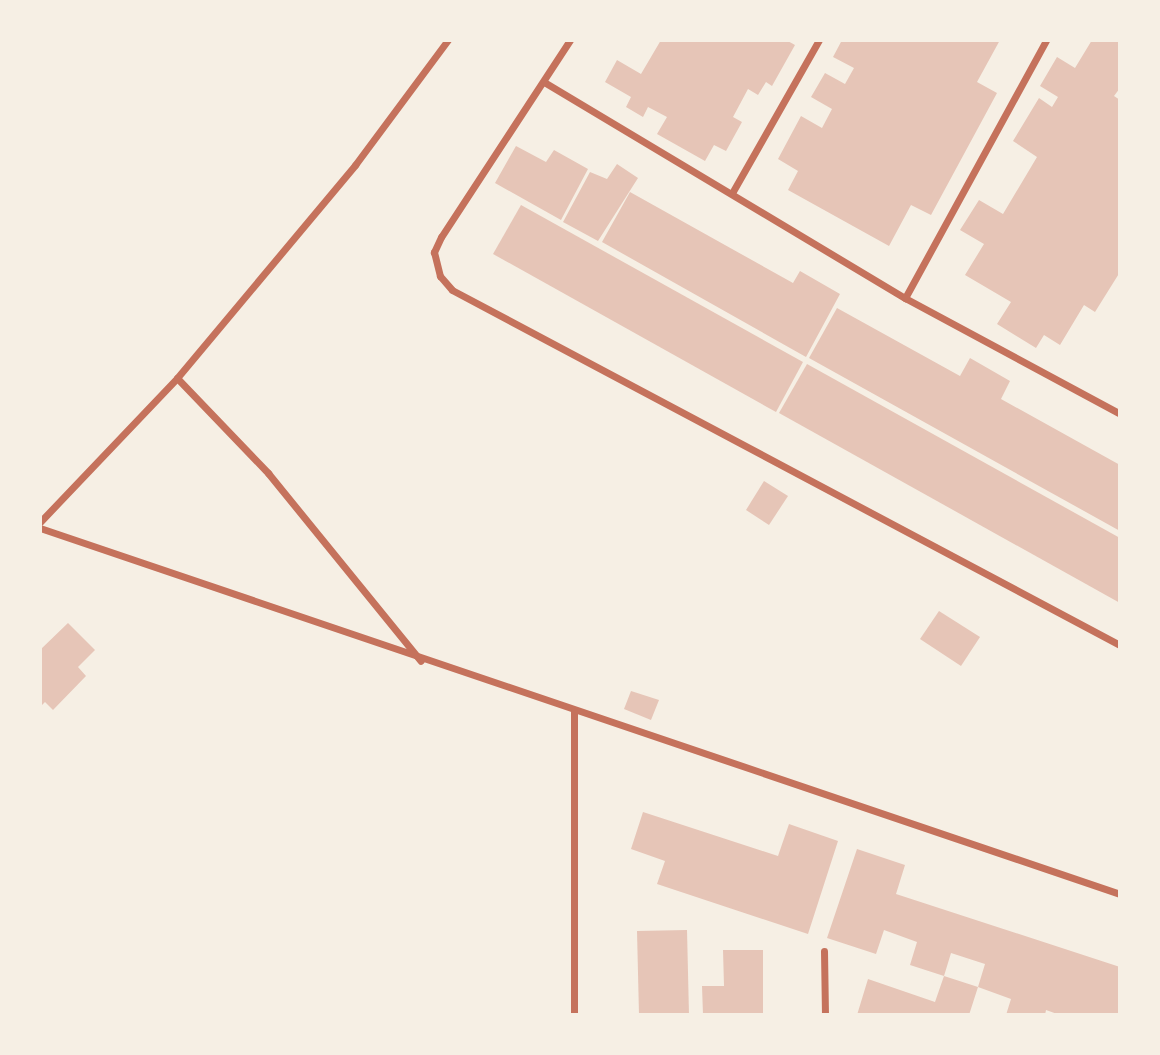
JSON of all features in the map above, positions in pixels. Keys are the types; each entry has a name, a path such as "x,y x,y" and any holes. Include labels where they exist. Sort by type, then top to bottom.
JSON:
{"street":[{"path":"40,522 177,378 355,165 448,40"},
{"path":"570,40 434,251 440,276 452,290 1120,645"},
{"path":"732,193 818,40"},
{"path":"905,298 1046,40"},
{"path":"544,82 905,298 1120,414"},
{"path":"177,378 268,473 421,661"},
{"path":"40,528 421,661 1120,894"},
{"path":"574,711 574,1015"},
{"path":"824,951 825,1015"}],"building":[{"path":"661,40 786,40 795,45 772,86 766,82 758,95 748,89 733,117 742,122 726,151 714,145 705,161 657,134 667,117 648,107 643,117 626,107 631,97 605,82 617,60 641,74"},
{"path":"842,40 1000,40 977,82 997,93 931,215 911,205 889,246 788,190 798,171 778,159 801,116 822,128 832,109 811,97 825,73 845,84 854,68 833,57"},
{"path":"1092,40 1120,42 1120,88 1114,96 1120,100 1120,272 1095,312 1084,305 1060,345 1044,335 1036,348 997,324 1011,302 965,275 984,244 960,230 979,200 1003,214 1037,157 1013,141 1039,98 1052,107 1058,97 1040,86 1057,57 1075,68"},
{"path":"516,146 546,162 554,150 588,169 561,220 495,183"},
{"path":"617,164 638,178 598,241 563,222 590,172 607,179"},
{"path":"630,192 793,283 800,271 840,294 806,357 602,242"},
{"path":"521,205 803,362 776,412 493,254"},
{"path":"837,308 960,376 970,358 1010,381 1001,399 1120,465 1120,531 809,358"},
{"path":"807,364 1120,538 1120,603 779,413"},
{"path":"764,481 788,496 769,525 746,510"},
{"path":"939,611 980,637 961,666 920,639"},
{"path":"68,623 95,650 78,667 86,676 53,710 45,702 40,707 40,650"},
{"path":"631,691 659,700 651,720 624,709"},
{"path":"643,812 778,856 789,824 838,841 808,934 657,884 665,861 631,849"},
{"path":"857,849 905,865 896,894 1120,967 1120,1015 1060,1015 1046,1010 1045,1015 1006,1015 1011,999 978,987 985,964 951,953 944,976 910,965 917,942 884,930 876,954 827,938"},
{"path":"687,930 689,1015 639,1015 637,931"},
{"path":"723,950 763,950 763,1015 703,1015 702,986 724,986"},
{"path":"944,976 978,987 969,1015 857,1015 868,979 935,1002"}]}
